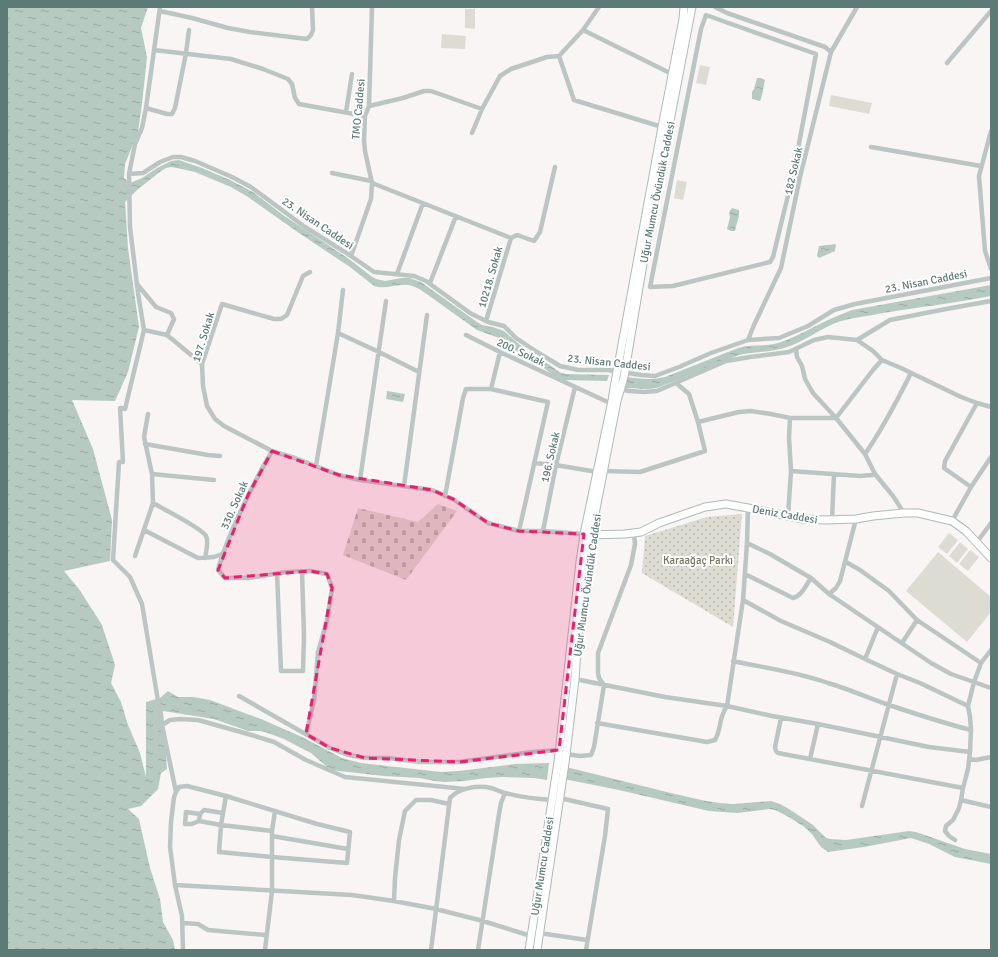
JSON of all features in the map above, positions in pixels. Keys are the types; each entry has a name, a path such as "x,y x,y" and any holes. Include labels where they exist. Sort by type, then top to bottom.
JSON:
{"street":[{"path":"176,792 162,725 142,604 130,576 114,560 118,462 123,462 120,408 125,409 144,330 130,227 129,174 135,144 142,128 146,108 160,9 243,31 306,39 311,35 313,30 312,7"},
{"name":"TMO Caddesi","path":"351,256 371,199 371,182 364,140 365,116 369,106 372,7"},
{"path":"472,133 482,109 500,76 511,69 547,57 559,56 583,30 599,7"},
{"name":"Uğur Mumcu Övündük Caddesi","path":"620,374 662,127 683,20 684,7"},
{"name":"Uğur Mumcu Övündük Caddesi","path":"620,374 692,7"},
{"path":"715,7 727,14 825,47 831,52"},
{"name":"182 Sokak","path":"748,340 781,268 800,177 831,52 857,7"},
{"path":"947,63 990,13"},
{"path":"706,15 816,54 793,175 773,257 770,262 673,286 650,287 701,29 706,15"},
{"path":"146,108 172,114 186,54 189,30"},
{"path":"583,30 672,74"},
{"path":"154,50 231,59 263,69 288,79 292,84 299,104 365,116"},
{"path":"559,56 574,100 662,127"},
{"path":"346,112 352,74"},
{"path":"369,106 403,98 424,91 431,91 482,109"},
{"path":"991,130 979,176 985,251 991,269"},
{"path":"871,147 982,166"},
{"name":"23. Nisan Caddesi","path":"129,174 144,173 160,162 173,157 195,160 251,187 305,227 374,272 414,276 426,280 470,313 486,321 504,326 516,338 560,366 578,370 608,370 620,374 655,376 711,353 748,340 779,338 808,326 834,310 855,304 991,278"},
{"path":"332,173 371,182 511,238 517,235 534,240 540,232 556,166"},
{"path":"793,175 800,177"},
{"path":"397,274 423,203"},
{"path":"430,283 456,216"},
{"name":"10218. Sokak","path":"486,321 511,238"},
{"name":"197. Sokak","path":"272,451 224,426 215,419 207,406 203,386 202,364 222,304 274,319 281,319 287,315 302,276 310,272"},
{"path":"137,284 156,307 170,313 174,318 167,335"},
{"path":"316,466 338,333 343,290"},
{"path":"360,480 386,301"},
{"path":"857,340 890,320 991,301"},
{"path":"404,486 427,315"},
{"path":"144,330 167,335 202,364"},
{"path":"338,333 419,372"},
{"name":"200. Sokak","path":"466,335 612,404"},
{"path":"620,374 618,386 636,391 657,391 726,361 789,352 796,350 814,340 828,337 857,340 874,351 882,360 960,396 991,407"},
{"path":"796,350 805,379 813,393 836,418 865,454 875,474 904,512"},
{"path":"491,389 500,352"},
{"path":"836,418 882,360"},
{"path":"865,454 877,436 912,373"},
{"path":"534,463 600,472 640,472 705,451 689,394 676,383"},
{"name":"Uğur Mumcu Övündük Caddesi","path":"558,783 580,562 588,535 612,404 618,386"},
{"name":"Uğur Mumcu Övündük Caddesi","path":"600,472 618,401 618,386"},
{"name":"196. Sokak","path":"543,531 556,465 575,387"},
{"path":"445,496 463,398 466,389 491,389 548,402 519,531"},
{"path":"971,487 944,468 944,461 977,403"},
{"path":"698,422 739,412 751,411 790,418 836,418"},
{"path":"135,556 153,503 152,474 144,437 148,414"},
{"path":"788,516 791,471 789,438 790,418"},
{"path":"145,444 208,456 220,456"},
{"path":"272,451 339,475 360,480 432,490 453,499 488,523 519,531 543,531 588,535"},
{"name":"330. Sokak","path":"272,451 248,495 222,554 218,570 225,578 249,578 277,573"},
{"path":"952,521 971,487 991,457"},
{"path":"791,471 860,476 875,474"},
{"path":"152,474 214,480"},
{"path":"832,520 834,474"},
{"path":"153,503 192,524 205,534 207,538 205,558"},
{"name":"Deniz Caddesi","path":"588,535 641,532 659,523 705,507 726,504 803,519 856,519 904,512 918,513 952,521 966,531 991,558"},
{"path":"597,723 709,742 715,740 718,736 720,719 727,706 743,600 748,508"},
{"path":"829,594 836,588 840,581 856,519"},
{"path":"977,542 991,523"},
{"path":"144,530 198,558 214,557 222,554"},
{"path":"239,696 330,748 348,755 365,758 388,758 420,762 459,762 533,752 562,752 580,756 591,755 594,747 604,685 599,678 598,673 598,653 630,566 635,544 634,532"},
{"name":"Uğur Mumcu Övündük Caddesi","path":"562,752 575,679 588,535"},
{"path":"747,543 770,554 811,578 829,594 931,663 951,674 991,688"},
{"path":"846,562 889,591 917,620 981,664"},
{"path":"302,571 304,636 303,671 281,672 277,573 302,571 310,571 327,574 332,588 327,620 318,652 314,700 306,734"},
{"path":"745,574 793,598 796,598 802,593 811,578"},
{"path":"743,600 781,621 968,706"},
{"path":"902,643 917,620"},
{"path":"864,659 878,627"},
{"path":"955,840 945,831 946,826 953,820 959,808 968,769 971,730 968,706 974,682 981,664 991,650"},
{"path":"733,661 798,674 940,722 971,730"},
{"path":"862,806 897,674"},
{"path":"575,679 665,697 727,706 929,747 970,752"},
{"path":"781,718 775,747 778,753 963,788"},
{"path":"162,725 170,720 198,720 248,734 274,742 306,760 345,777 465,789 480,787 491,788 505,793 529,798 552,800"},
{"path":"810,759 818,724"},
{"path":"969,759 976,760 991,757"},
{"name":"Uğur Mumcu Caddesi","path":"537,950 560,798 558,783"},
{"name":"Uğur Mumcu Caddesi","path":"529,950 552,800 558,783"},
{"path":"183,950 183,923 175,885 170,847 170,822 174,797 179,787 187,786 226,796 317,824 350,832 347,863 272,858 219,852 221,825 226,796"},
{"path":"431,950 450,798 454,794 465,789"},
{"path":"478,950 499,814 505,793"},
{"path":"560,798 608,809 586,950"},
{"path":"394,901 399,840 405,811 416,800 431,800 449,804"},
{"path":"961,800 991,807"},
{"path":"199,821 200,814 204,810 223,813"},
{"path":"264,950 272,891 272,834 275,811"},
{"path":"200,814 186,812 185,824 192,824 199,821 348,849"},
{"path":"175,885 352,895 394,901 436,909 483,921 531,936"},
{"path":"183,923 198,924 208,930 266,935"},
{"path":"539,934 587,940"}],"highlighted area":[{"path":"272,451 339,475 432,490 453,499 488,523 519,531 584,534 559,750 459,762 365,758 330,748 306,734 332,588 327,574 310,571 225,578 218,570 248,495"}],"green space":[{"path":"465,9 475,9 475,29 465,28"},
{"path":"442,34 466,36 465,49 441,48"},
{"path":"700,65 710,67 706,85 696,83"},
{"path":"831,95 872,103 869,114 829,106"},
{"path":"677,180 687,182 683,200 674,198"},
{"path":"438,504 457,511 406,580 343,555 358,508 418,522"},
{"name":"Karaağaç Parkı","path":"742,514 733,627 642,573 645,536 707,517"},
{"path":"949,533 958,540 947,554 938,547"},
{"path":"960,542 968,549 957,563 949,556"},
{"path":"970,550 979,557 968,571 959,564"},
{"path":"938,552 991,597 991,612 967,642 906,591"}],"water":[{"path":"7,7 148,7 141,28 147,57 138,132 125,164 124,178 130,183 142,178 171,161 179,160 202,168 253,192 283,215 376,279 385,281 409,278 421,282 482,325 504,331 526,350 561,373 609,375 607,381 565,380 555,376 523,356 499,338 477,330 421,290 411,285 383,287 374,286 350,267 248,197 231,187 195,172 171,167 166,168 137,190 125,202 128,248 139,327 128,372 115,401 72,400 93,449 112,520 110,561 64,571 79,589 102,625 115,665 111,683 121,702 128,725 140,753 146,777 146,702 160,698 168,691 178,697 193,697 210,700 261,719 302,737 342,758 361,763 441,772 515,764 549,763 547,780 503,777 445,782 419,778 339,771 327,767 311,753 284,739 265,732 248,731 214,719 163,711 167,769 161,773 158,789 141,806 128,809 139,819 150,868 160,899 163,922 173,940 175,950 7,950"},
{"path":"757,78 765,80 760,101 752,99 752,92"},
{"path":"732,208 739,210 735,231 727,229 730,217 729,212"},
{"path":"836,244 835,251 819,258 817,256 819,246"},
{"path":"991,285 991,296 841,321 787,347 739,355 657,388 624,388 627,377 655,379 665,377 738,348 782,342 852,310"},
{"path":"387,391 405,394 403,402 386,399"},
{"path":"566,767 706,801 733,804 771,801 789,809 813,825 826,838 830,839 846,840 909,831 916,832 965,849 991,854 991,864 955,857 929,844 911,838 828,852 821,847 812,834 803,826 775,810 769,809 737,813 709,811 564,779"}]}
